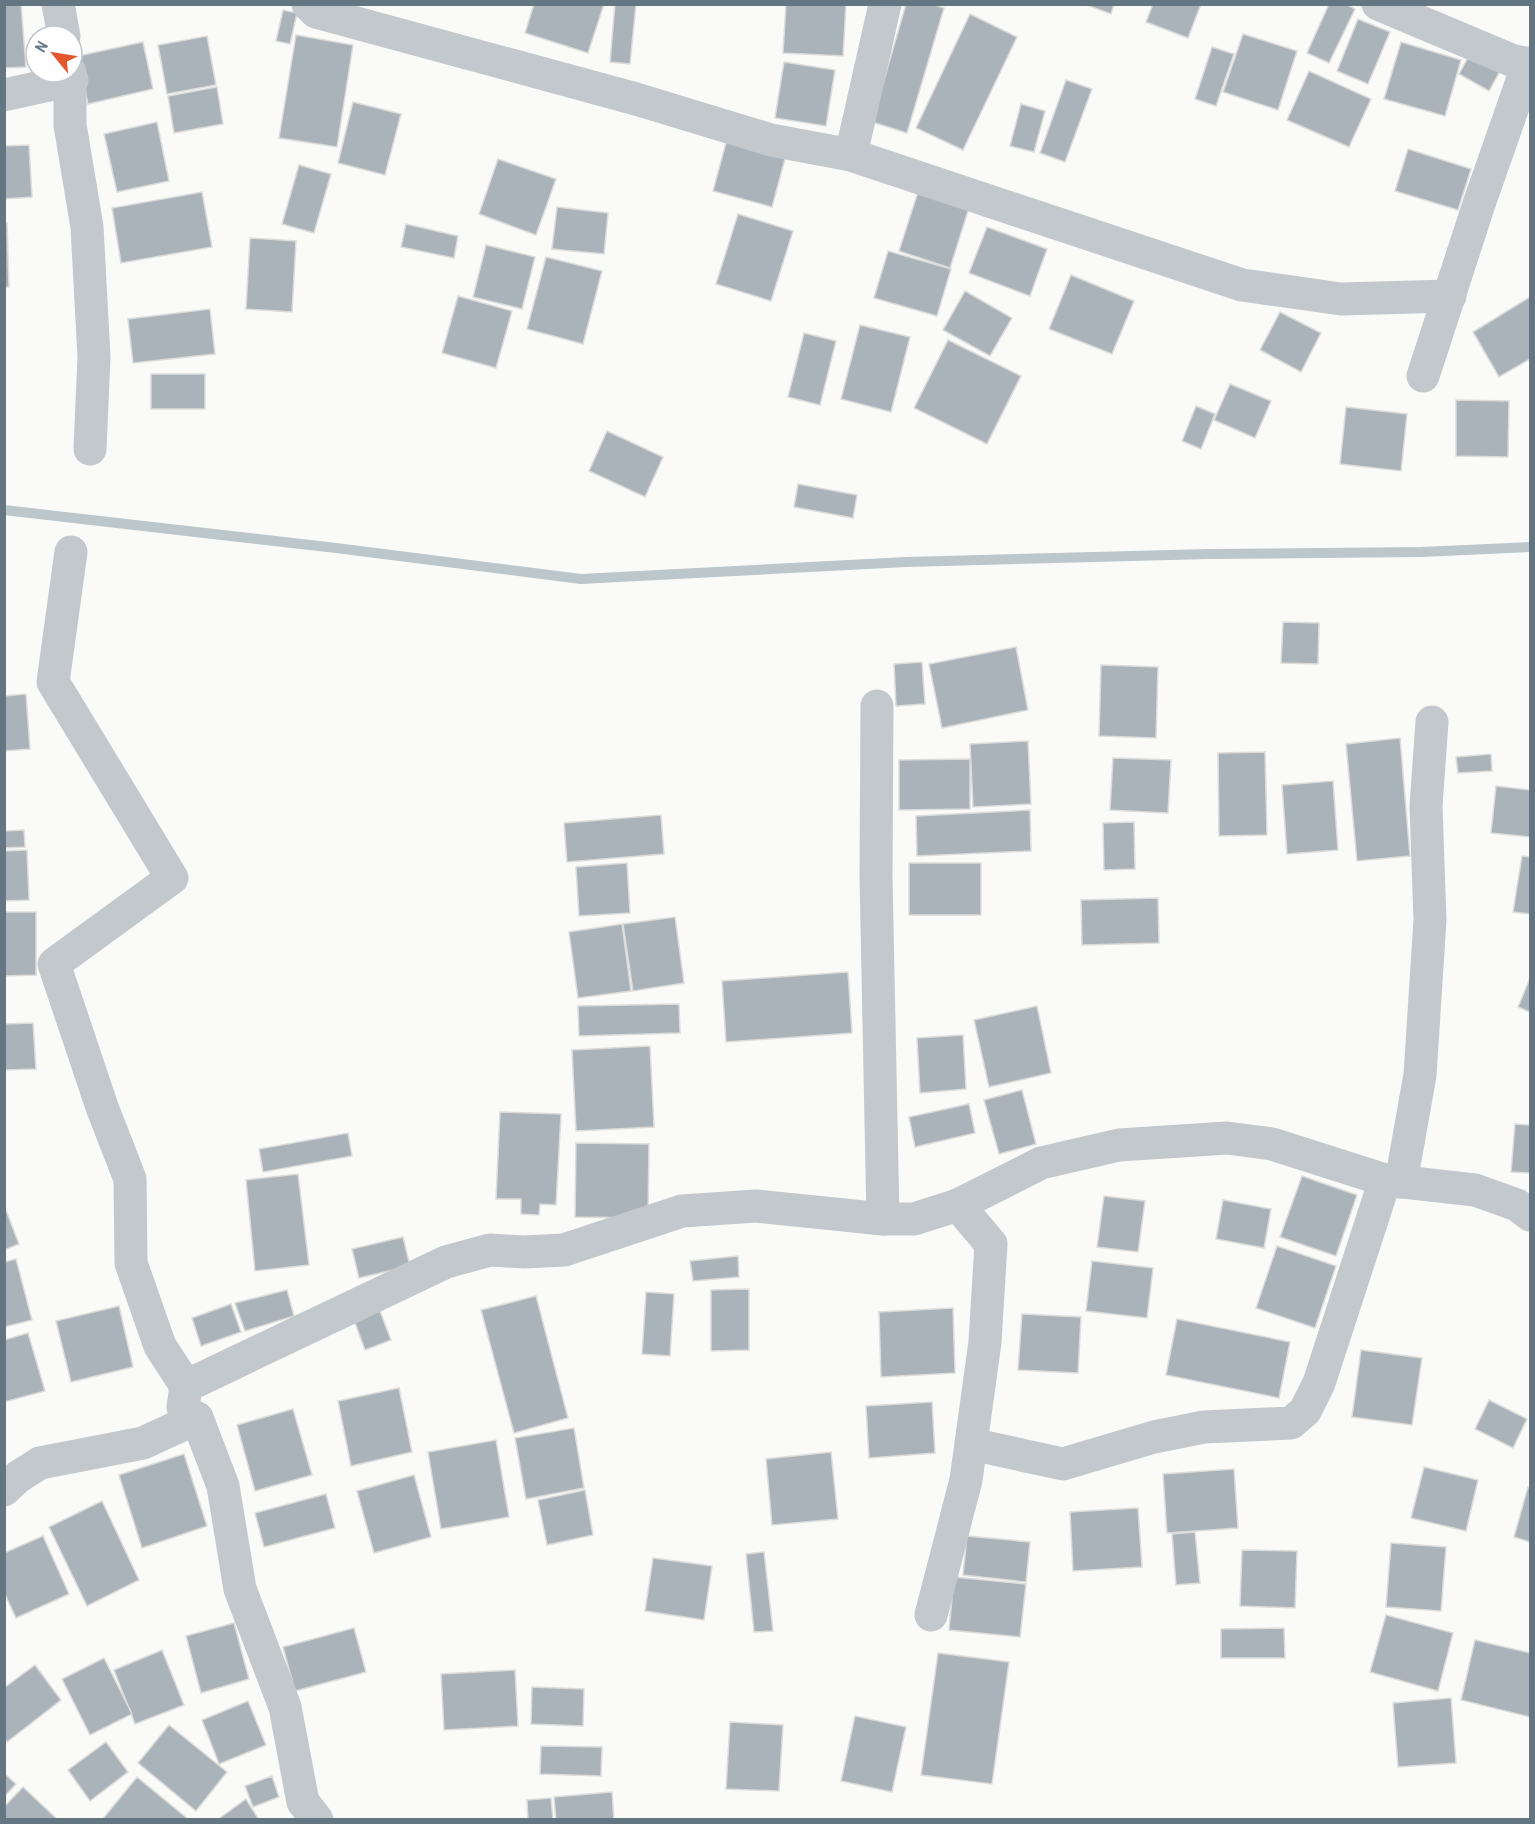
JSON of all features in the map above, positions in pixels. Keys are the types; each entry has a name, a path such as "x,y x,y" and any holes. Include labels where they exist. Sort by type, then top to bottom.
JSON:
{"street":[{"path":"58,4 62,24"},
{"path":"308,4 316,12 636,99 771,140 851,155 1242,285 1341,298 1450,296"},
{"path":"851,155 885,4"},
{"path":"1378,4 1511,60 1529,63 1479,204 1423,376"},
{"path":"4,95 43,84"},
{"path":"71,84 70,125 87,227 94,357 90,449"},
{"path":"71,552 53,682 172,878 54,964 102,1107 130,1179 131,1263 160,1346 186,1386 183,1407 197,1418 223,1486 240,1589 285,1707 303,1802 317,1820"},
{"path":"877,706 876,876 883,1219"},
{"path":"971,1444 1063,1464 1154,1437 1204,1427 1291,1423 1305,1411 1319,1383 1393,1181 1420,1075 1430,920 1426,806 1431,722"},
{"path":"186,1386 446,1262 490,1250 524,1252 564,1250 682,1211 756,1206 883,1219 915,1220 958,1205 1041,1163 1119,1144 1227,1138 1272,1144 1393,1181 1475,1190 1517,1205 1530,1215"},
{"path":"931,1615 966,1480 985,1342 991,1244 958,1205"},
{"path":"4,1490 40,1463 143,1443 197,1418"}],"building":[{"path":"21,4 24,67 4,68 4,5"},
{"path":"534,4 604,4 588,53 525,33"},
{"path":"615,4 636,4 630,64 610,62"},
{"path":"786,4 846,4 843,56 783,53"},
{"path":"906,4 932,4 944,8 907,133 872,122"},
{"path":"1084,4 1114,4 1111,14"},
{"path":"1153,4 1201,4 1188,38 1146,22"},
{"path":"1329,4 1346,4 1355,9 1329,63 1307,53"},
{"path":"283,10 297,13 290,44 276,41"},
{"path":"970,14 1017,37 963,150 916,128"},
{"path":"1358,19 1390,32 1368,84 1337,71"},
{"path":"1243,34 1297,51 1278,110 1223,92"},
{"path":"296,35 353,45 337,147 279,138"},
{"path":"207,36 216,85 167,94 158,45"},
{"path":"143,42 153,89 88,104 84,84 84,55"},
{"path":"1401,42 1461,60 1445,116 1384,99"},
{"path":"1212,47 1234,54 1216,106 1195,99"},
{"path":"1470,54 1500,71 1489,91 1459,74"},
{"path":"784,62 835,70 826,126 775,118"},
{"path":"1309,71 1371,99 1349,147 1287,120"},
{"path":"1066,80 1092,89 1065,162 1040,153"},
{"path":"217,87 223,124 174,133 168,96"},
{"path":"353,102 401,114 385,175 338,163"},
{"path":"1021,104 1045,111 1034,152 1010,146"},
{"path":"157,122 169,181 117,192 104,134"},
{"path":"727,139 786,155 772,207 713,191"},
{"path":"29,145 32,197 4,199 4,146"},
{"path":"1408,149 1471,169 1458,210 1395,191"},
{"path":"498,159 556,179 536,235 479,214"},
{"path":"299,165 331,174 314,233 282,224"},
{"path":"202,192 212,247 121,263 112,208"},
{"path":"918,192 969,208 950,268 899,251"},
{"path":"557,207 608,213 604,254 552,249"},
{"path":"738,214 793,231 771,301 716,284"},
{"path":"4,223 7,223 9,287 4,287"},
{"path":"406,224 458,236 454,258 401,247"},
{"path":"987,227 1047,249 1030,296 969,273"},
{"path":"250,238 296,241 292,312 246,309"},
{"path":"486,245 535,257 522,309 473,297"},
{"path":"888,251 951,269 937,316 874,298"},
{"path":"546,257 602,271 583,344 527,329"},
{"path":"1071,275 1134,301 1112,354 1049,329"},
{"path":"965,291 1012,318 990,356 943,330"},
{"path":"458,296 512,311 496,368 442,353"},
{"path":"1530,297 1530,359 1499,377 1473,332"},
{"path":"210,309 215,354 133,363 128,319"},
{"path":"1280,312 1321,333 1301,372 1260,350"},
{"path":"860,325 910,337 891,412 841,399"},
{"path":"804,333 836,341 820,405 788,397"},
{"path":"948,340 1021,376 987,444 914,408"},
{"path":"151,374 205,374 205,409 151,409"},
{"path":"1230,384 1271,401 1255,438 1214,420"},
{"path":"1456,400 1509,401 1508,457 1456,456"},
{"path":"1196,406 1215,414 1201,449 1182,441"},
{"path":"1346,407 1407,414 1401,471 1340,464"},
{"path":"607,431 663,457 645,497 589,471"},
{"path":"798,484 857,495 853,518 794,507"},
{"path":"1283,622 1319,623 1318,664 1281,663"},
{"path":"1016,647 1028,710 942,728 929,664"},
{"path":"922,662 925,704 896,706 894,664"},
{"path":"1101,665 1158,667 1156,738 1099,736"},
{"path":"26,694 30,749 4,751 4,696"},
{"path":"1400,738 1410,856 1357,861 1346,744"},
{"path":"1028,741 1031,804 973,807 970,744"},
{"path":"1265,752 1267,835 1219,836 1218,753"},
{"path":"1491,754 1492,771 1458,773 1456,757"},
{"path":"1113,758 1171,760 1168,813 1110,810"},
{"path":"970,759 970,809 899,810 899,760"},
{"path":"1333,781 1338,850 1287,854 1282,785"},
{"path":"1496,786 1530,790 1530,837 1491,833"},
{"path":"1030,810 1031,851 917,856 916,816"},
{"path":"661,815 664,854 567,862 564,823"},
{"path":"1134,822 1135,869 1104,870 1103,823"},
{"path":"24,830 25,847 4,848 4,831"},
{"path":"27,850 29,900 4,901 4,851"},
{"path":"1522,856 1530,857 1530,914 1513,912"},
{"path":"627,863 630,913 579,916 576,867"},
{"path":"909,863 981,863 981,915 909,915"},
{"path":"1158,898 1159,943 1082,945 1081,900"},
{"path":"4,912 36,912 36,975 4,976"},
{"path":"675,917 684,983 633,991 623,924"},
{"path":"622,924 631,991 578,998 569,932"},
{"path":"848,972 852,1033 726,1042 722,981"},
{"path":"1530,978 1530,1012 1518,1007"},
{"path":"679,1004 680,1033 579,1036 578,1006"},
{"path":"1037,1006 1051,1073 989,1087 974,1020"},
{"path":"33,1023 36,1069 4,1070 4,1024"},
{"path":"963,1035 966,1089 920,1093 917,1038"},
{"path":"650,1046 654,1127 576,1131 572,1050"},
{"path":"1022,1090 1036,1144 999,1154 984,1100"},
{"path":"969,1104 975,1133 915,1147 909,1117"},
{"path":"500,1112 561,1114 556,1205 540,1204 539,1215 521,1214 521,1199 496,1199"},
{"path":"1515,1124 1530,1125 1530,1173 1511,1172"},
{"path":"348,1133 352,1156 263,1172 259,1149"},
{"path":"576,1143 649,1144 648,1218 575,1217"},
{"path":"298,1174 309,1265 255,1271 246,1180"},
{"path":"1302,1176 1357,1195 1336,1256 1280,1237"},
{"path":"1104,1196 1145,1201 1138,1252 1097,1247"},
{"path":"1223,1200 1271,1209 1264,1248 1216,1239"},
{"path":"4,1205 19,1244 4,1250"},
{"path":"403,1237 410,1266 359,1278 352,1249"},
{"path":"1277,1246 1336,1266 1315,1328 1256,1308"},
{"path":"738,1256 739,1277 693,1281 690,1261"},
{"path":"16,1259 32,1320 4,1327 4,1262"},
{"path":"1092,1261 1153,1268 1147,1318 1086,1311"},
{"path":"749,1289 749,1350 711,1351 711,1290"},
{"path":"287,1290 294,1316 245,1331 235,1303"},
{"path":"646,1292 674,1294 670,1356 642,1354"},
{"path":"536,1296 568,1418 514,1433 481,1310"},
{"path":"231,1304 241,1332 201,1346 192,1318"},
{"path":"119,1306 133,1367 71,1382 56,1321"},
{"path":"953,1308 955,1373 881,1377 879,1312"},
{"path":"380,1311 391,1340 365,1350 354,1320"},
{"path":"1022,1314 1081,1317 1078,1373 1018,1370"},
{"path":"1177,1319 1290,1342 1279,1398 1166,1375"},
{"path":"28,1333 45,1391 4,1402 4,1340"},
{"path":"1361,1350 1422,1358 1412,1425 1352,1417"},
{"path":"399,1388 412,1452 351,1466 338,1401"},
{"path":"1489,1400 1527,1419 1513,1448 1475,1429"},
{"path":"932,1402 935,1453 869,1458 866,1406"},
{"path":"293,1409 312,1475 255,1491 237,1425"},
{"path":"574,1428 584,1488 526,1499 515,1438"},
{"path":"496,1440 509,1517 441,1529 428,1452"},
{"path":"831,1452 838,1519 772,1525 766,1459"},
{"path":"184,1454 207,1526 142,1548 119,1475"},
{"path":"1424,1467 1478,1480 1466,1531 1411,1518"},
{"path":"1234,1469 1238,1528 1167,1533 1163,1474"},
{"path":"414,1475 431,1537 374,1553 357,1491"},
{"path":"1528,1487 1530,1488 1530,1542 1514,1537"},
{"path":"585,1490 593,1535 547,1545 538,1500"},
{"path":"326,1494 335,1528 264,1547 255,1513"},
{"path":"102,1501 139,1580 87,1606 49,1527"},
{"path":"1138,1508 1142,1567 1073,1571 1070,1512"},
{"path":"1195,1532 1200,1583 1176,1585 1172,1534"},
{"path":"43,1536 69,1594 16,1618 4,1592 4,1553"},
{"path":"967,1536 1030,1542 1026,1582 963,1575"},
{"path":"1391,1543 1446,1547 1441,1611 1386,1607"},
{"path":"1242,1550 1297,1551 1295,1608 1240,1606"},
{"path":"764,1552 773,1631 754,1632 746,1554"},
{"path":"653,1558 712,1566 704,1620 645,1611"},
{"path":"954,1577 1026,1584 1020,1637 949,1630"},
{"path":"1386,1615 1453,1633 1438,1691 1370,1672"},
{"path":"234,1623 249,1679 201,1693 186,1636"},
{"path":"354,1628 366,1672 295,1691 283,1647"},
{"path":"1284,1628 1285,1658 1221,1658 1221,1629"},
{"path":"1475,1640 1530,1653 1530,1717 1461,1700"},
{"path":"162,1650 184,1705 135,1724 114,1670"},
{"path":"938,1653 1009,1662 992,1784 921,1775"},
{"path":"104,1658 132,1714 90,1735 62,1679"},
{"path":"35,1665 61,1700 7,1742 4,1738 4,1688"},
{"path":"515,1670 518,1726 444,1730 441,1674"},
{"path":"532,1687 584,1689 583,1726 531,1724"},
{"path":"1451,1698 1456,1763 1398,1767 1393,1703"},
{"path":"248,1701 266,1745 219,1764 202,1720"},
{"path":"855,1716 906,1727 892,1792 841,1781"},
{"path":"730,1722 783,1725 779,1791 726,1789"},
{"path":"169,1725 227,1772 196,1811 138,1763"},
{"path":"106,1742 128,1772 90,1801 68,1770"},
{"path":"541,1746 602,1747 601,1776 540,1774"},
{"path":"4,1773 16,1784 4,1797"},
{"path":"272,1776 279,1797 253,1807 245,1786"},
{"path":"137,1777 188,1819 188,1820 102,1820"},
{"path":"23,1787 58,1820 4,1820 4,1807"},
{"path":"612,1792 614,1820 556,1820 554,1797"},
{"path":"551,1798 553,1820 528,1820 527,1800"},
{"path":"246,1799 259,1820 217,1820"}],"waterway":[{"path":"4,510 581,579 906,562 1209,554 1421,552 1530,547"}]}
